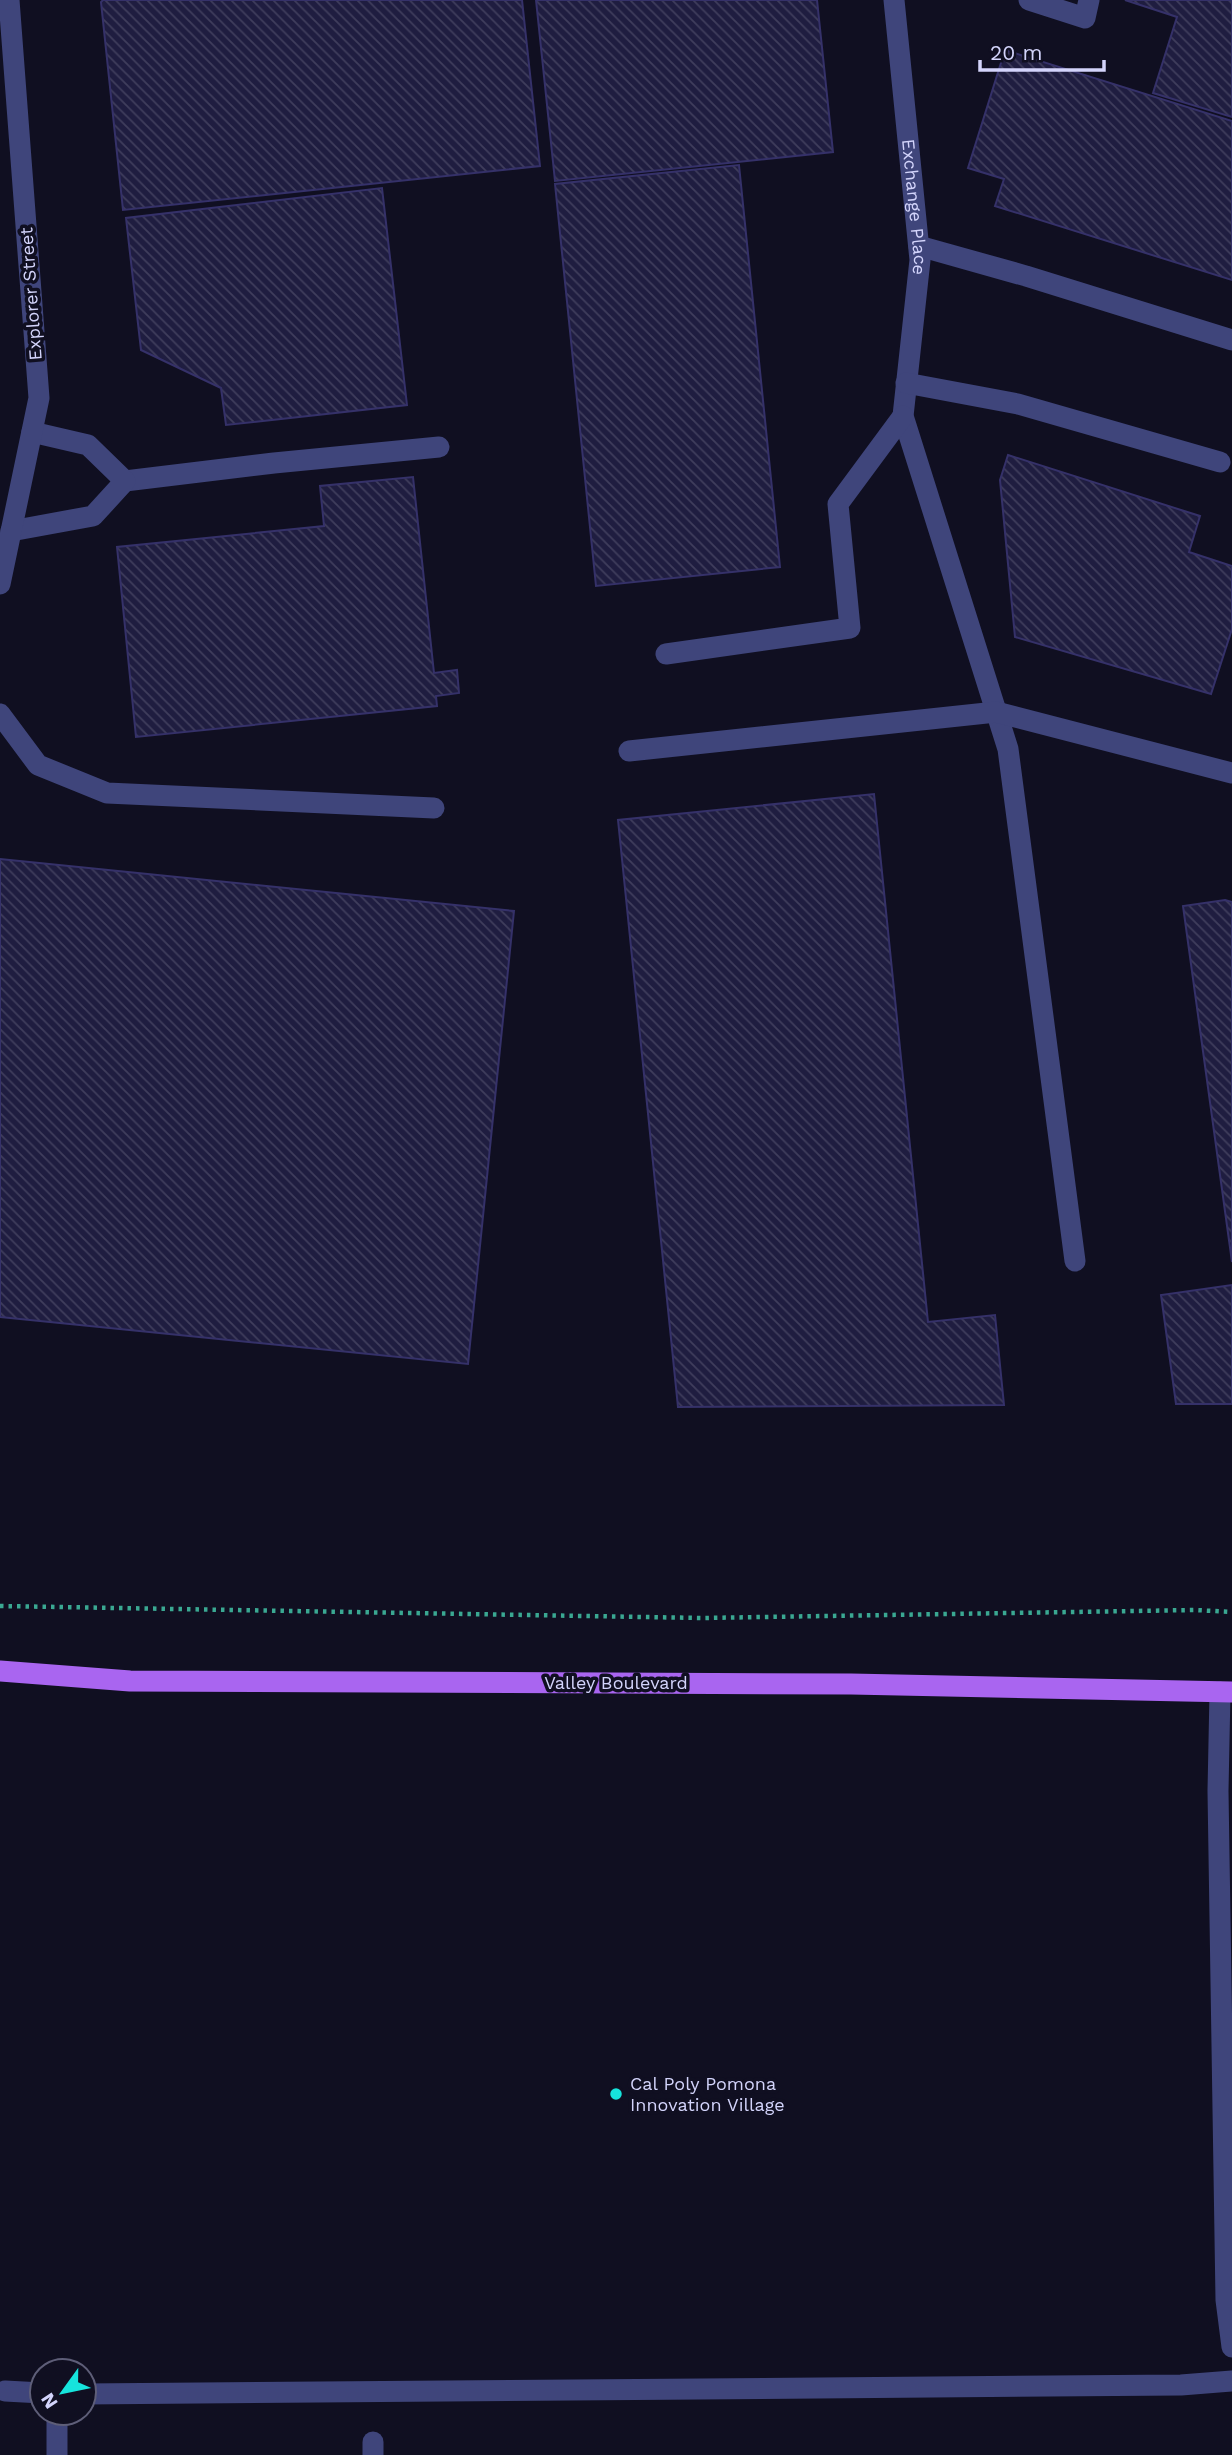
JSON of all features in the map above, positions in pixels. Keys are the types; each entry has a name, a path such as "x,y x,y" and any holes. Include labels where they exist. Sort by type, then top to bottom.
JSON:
{"main road":[{"name":"Valley Boulevard","path":"0,1671 130,1681 851,1684 1226,1692"}],"street":[{"name":"Explorer Street","path":"0,584 39,398 9,0"},
{"name":"Exchange Place","path":"894,0 920,260 903,416"},
{"path":"1029,0 1085,18 1089,0"},
{"path":"919,246 1232,340"},
{"path":"906,383 1018,404 1220,463"},
{"path":"666,654 850,628 838,504 903,416"},
{"path":"903,416 1008,749 1075,1261"},
{"path":"32,432 88,445 125,481"},
{"path":"11,531 93,516 125,481 439,447"},
{"path":"629,751 996,712 1232,774"},
{"path":"0,715 37,765 107,793 434,808"},
{"path":"1226,1692 1218,1791 1226,2273 1232,2347"},
{"path":"98,2394 1181,2385 1232,2381"},
{"path":"5,2391 28,2392"},
{"path":"57,2427 57,2455"}],"path":[{"path":"0,1606 702,1618 1195,1610 1232,1612"}],"building":[{"path":"522,0 540,166 123,210 101,2"},
{"path":"536,0 817,0 833,152 555,181"},
{"path":"1125,0 1232,0 1232,117 1153,93 1177,17"},
{"path":"1005,50 1232,121 1232,280 995,206 1004,179 968,168"},
{"path":"739,165 780,567 596,586 555,184"},
{"path":"382,188 407,405 226,425 221,388 141,350 126,218"},
{"path":"1008,455 1200,516 1189,552 1232,566 1232,629 1211,694 1015,637 1000,480"},
{"path":"413,477 434,673 457,670 459,693 436,696 437,706 136,737 117,547 324,526 320,486"},
{"path":"874,794 928,1322 995,1315 1004,1405 678,1407 618,820"},
{"path":"0,859 514,911 468,1364 0,1317"},
{"path":"1225,900 1232,902 1232,1262 1183,906"},
{"path":"1232,1285 1232,1404 1176,1404 1161,1295"}],"place":[{"name":"Cal Poly Pomona Innovation Village","path":"616,2094"}]}
